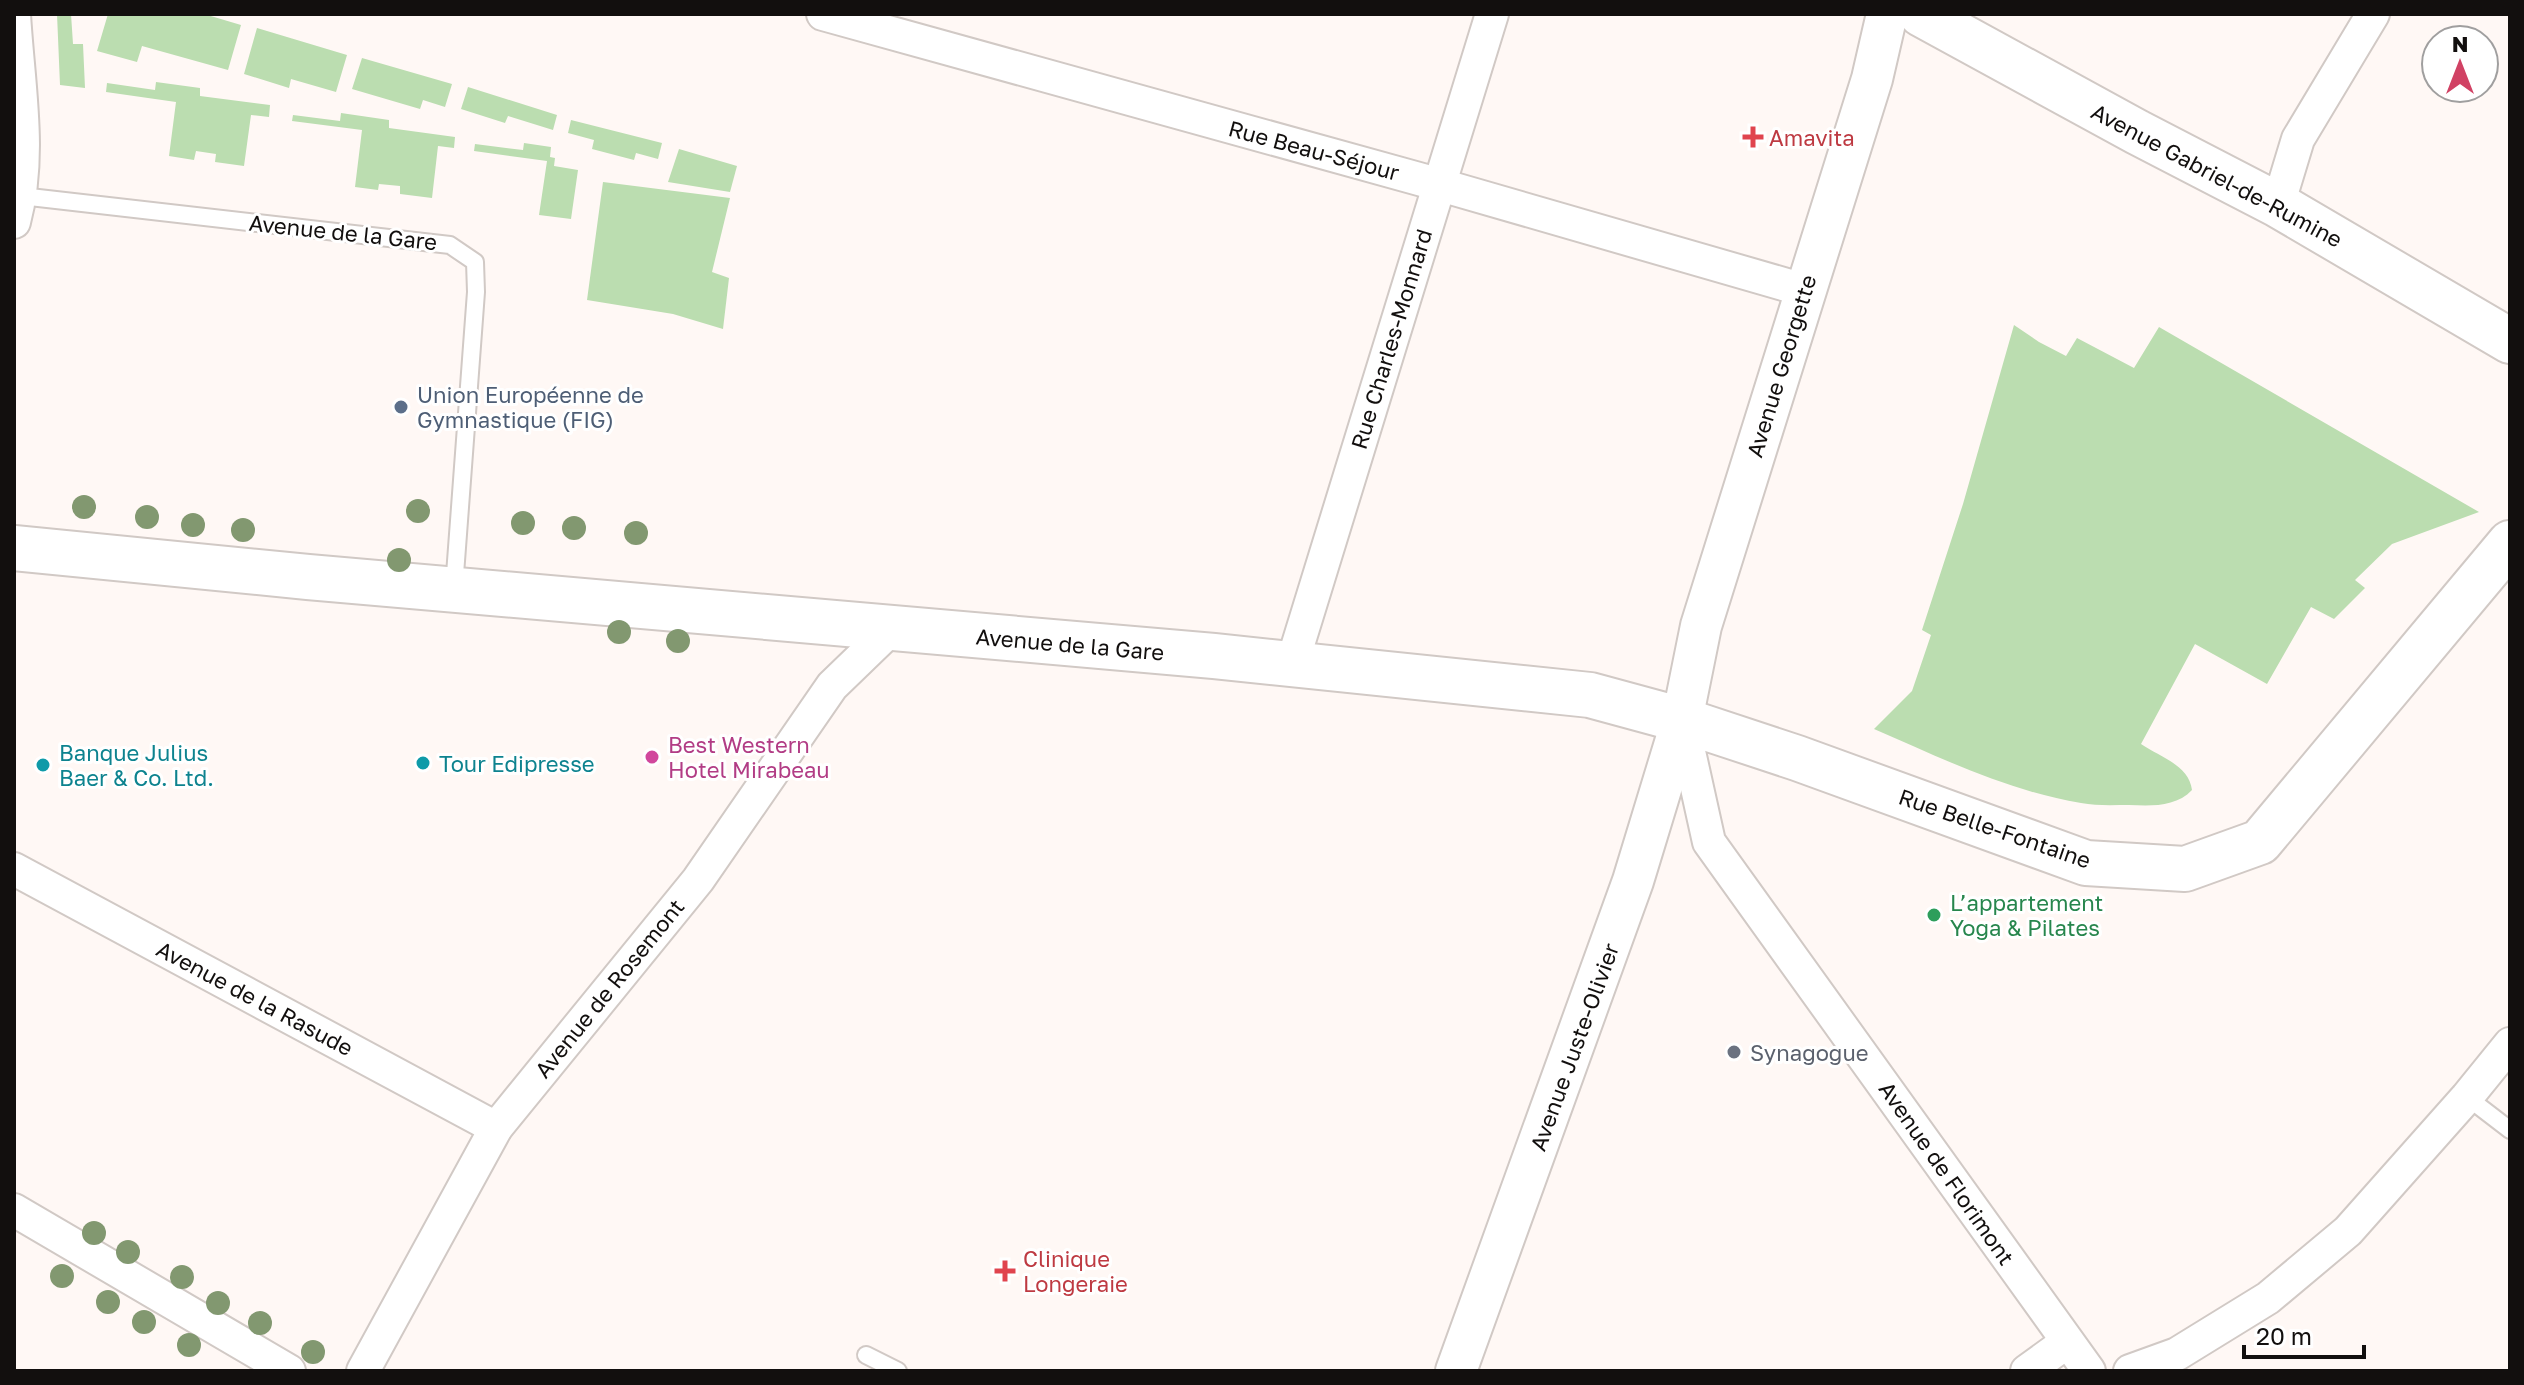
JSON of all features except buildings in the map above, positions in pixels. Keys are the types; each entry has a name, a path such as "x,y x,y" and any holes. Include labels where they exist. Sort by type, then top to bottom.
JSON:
{"main road":[{"name":"Avenue Gabriel-de-Rumine","path":"1921,14 2278,205 2510,341"},
{"name":"Rue Belle-Fontaine","path":"1682,720 1808,761 2086,863 2185,869 2260,842 2510,543"},
{"name":"Avenue de la Gare","path":"14,548 1292,664 1590,695 1682,720"}],"street":[{"path":"14,14 19,160 17,209"},
{"name":"Rue Beau-Séjour","path":"823,14 870,20 1804,290"},
{"name":"Rue Charles-Monnard","path":"1292,664 1437,184 1492,14"},
{"name":"Avenue Georgette","path":"1682,720 1701,626 1872,79 1887,14"},
{"path":"2278,205 2298,139 2373,14"},
{"name":"Avenue de Rosemont","path":"363,1371 496,1128 698,880 832,686 891,629"},
{"name":"Avenue de Florimont","path":"1682,720 1709,842 2089,1371"},
{"name":"Avenue Juste-Olivier","path":"1456,1371 1569,1055 1617,931 1682,720"},
{"name":"Avenue de la Rasude","path":"14,869 496,1128"},
{"path":"2130,1371 2177,1354 2268,1298 2348,1231 2510,1044"},
{"path":"14,1210 289,1371"},
{"path":"2027,1371 2067,1342"}],"lane":[{"name":"Avenue de la Gare","path":"17,209 450,245 475,262 476,292 453,590"},
{"path":"2467,1097 2510,1130"},
{"path":"866,1355 898,1371"}],"green space":[{"path":"57,14 71,14 73,44 83,44 85,88 60,85"},
{"path":"108,14 204,14 241,25 228,70 142,46 137,62 97,51"},
{"path":"257,28 347,55 336,92 291,79 289,88 244,74"},
{"path":"362,58 452,84 445,107 423,100 420,109 352,89"},
{"path":"156,82 200,88 200,96 270,105 269,117 251,115 244,166 215,162 216,154 196,151 194,160 169,156 176,102 106,92 107,83 155,90"},
{"path":"468,87 557,115 553,130 508,116 505,123 461,109"},
{"path":"341,113 389,120 389,128 455,137 454,148 438,146 432,198 400,194 400,186 379,184 378,190 355,187 362,130 292,121 293,115 340,121"},
{"path":"571,120 662,143 658,159 636,153 634,160 592,149 594,140 568,133"},
{"path":"524,143 551,147 550,157 555,158 554,166 578,170 571,219 539,215 547,161 474,151 475,144 523,150"},
{"path":"679,149 737,166 730,192 668,182"},
{"path":"603,182 730,198 712,272 729,278 723,329 673,314 587,300"},
{"path":"2014,325 2066,356 2077,338 2134,368 2159,327 2479,512 2392,544 2355,580 2365,588 2334,619 2311,607 2267,684 2195,644 2141,744 2180,768 2190,781 2192,790 2179,800 2163,804 2099,805 2054,798 1975,772 1874,729 1912,691 1931,635 1922,630 1963,504"}],"place":[{"name":"Amavita","path":"1753,137"},
{"name":"Union Européenne de Gymnastique (FIG)","path":"401,407"},
{"name":"Best Western Hotel Mirabeau","path":"652,757"},
{"name":"Tour Edipresse","path":"423,763"},
{"name":"Banque Julius Baer & Co. Ltd.","path":"43,765"},
{"name":"L’appartement Yoga & Pilates","path":"1934,915"},
{"name":"Synagogue","path":"1734,1052"},
{"name":"Clinique Longeraie","path":"1005,1271"}]}
